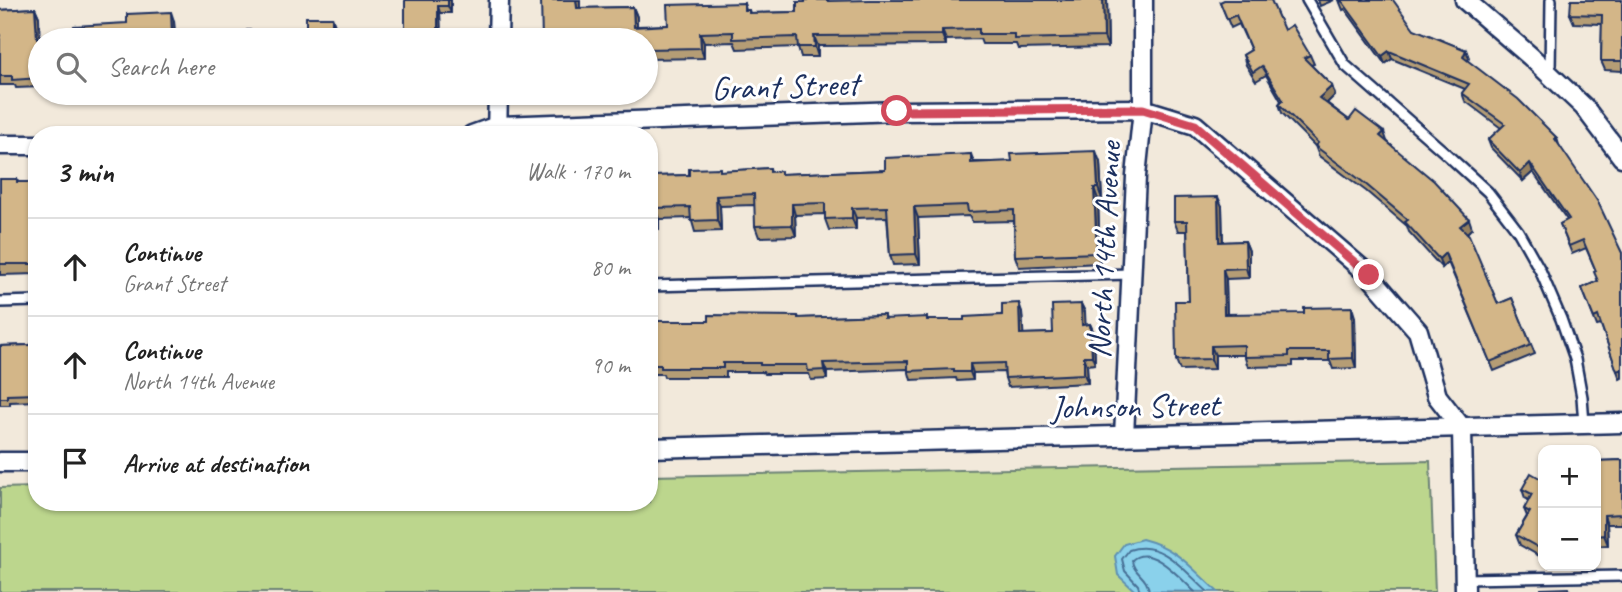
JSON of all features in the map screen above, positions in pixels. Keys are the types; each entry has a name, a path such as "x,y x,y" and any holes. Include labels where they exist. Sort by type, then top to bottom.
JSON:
{"street":[{"path":"498,28 499,0"},
{"name":"North 14th Avenue","path":"1125,436 1136,176 1143,109 1143,0"},
{"path":"1465,0 1584,107 1622,157"},
{"path":"497,126 498,105"},
{"name":"North 14th Avenue","path":"1143,109 1195,125 1369,275 1419,331 1437,396 1462,428"},
{"name":"Grant Street","path":"597,126 897,111 1143,109"},
{"path":"0,145 28,145"},
{"name":"Johnson Street","path":"658,448 1622,423"},
{"path":"1462,428 1465,586"},
{"path":"0,462 28,461"}],"lane":[{"path":"1307,0 1345,65 1488,192 1518,231 1540,270 1575,359 1584,425"},
{"path":"1550,75 1552,0"},
{"path":"658,286 1132,274"},
{"path":"0,302 28,301"},
{"path":"1465,586 1622,576"}],"green space":[{"path":"1430,461 1435,592 0,592 0,488 28,487 28,511 658,511 658,476"}],"water":[{"path":"1142,539 1175,553 1218,592 1135,591 1118,575 1115,556 1124,544"}],"building":[{"path":"405,0 448,0 448,6 438,6 438,28 405,28"},
{"path":"541,0 576,0 577,8 633,7 634,27 668,25 667,5 744,3 744,10 749,10 749,13 797,12 797,2 805,0 1103,0 1104,37 1014,39 1014,34 979,34 979,29 942,30 942,35 814,36 815,47 798,47 797,37 733,39 733,32 700,33 701,48 658,49 658,28 542,28"},
{"path":"1271,0 1284,30 1292,25 1310,55 1304,58 1332,86 1319,98 1349,120 1356,111 1384,132 1380,136 1434,181 1469,219 1460,226 1469,235 1498,304 1512,298 1531,345 1490,362 1445,253 1439,259 1405,222 1408,220 1315,146 1318,143 1279,104 1283,100 1262,66 1253,72 1243,55 1251,50 1236,15 1227,19 1220,2"},
{"path":"1340,0 1393,0 1414,29 1466,50 1463,57 1518,99 1557,138 1555,139 1598,202 1622,253 1622,369 1617,371 1598,316 1594,318 1582,288 1598,281 1583,240 1569,246 1560,224 1569,219 1530,163 1520,173 1488,140 1505,124 1462,93 1469,84 1389,51 1382,56"},
{"path":"1571,0 1622,0 1622,61 1601,61 1602,15 1570,14"},
{"path":"35,8 36,28 28,28 28,79 12,80 12,76 0,76 0,10"},
{"path":"171,12 172,28 74,28 127,23 127,14"},
{"path":"306,17 332,17 332,28 306,28"},
{"path":"1096,151 1098,188 1094,188 1097,253 1015,256 1014,210 968,212 967,205 914,207 916,254 890,255 887,207 852,208 852,218 825,219 825,203 792,204 792,225 755,226 754,194 716,196 717,220 691,221 690,207 658,208 658,176 689,175 689,169 720,168 720,171 770,168 770,172 781,171 781,174 885,170 885,158 971,154 971,163 1012,161 1011,154"},
{"path":"0,179 17,179 17,182 28,182 28,264 0,264"},
{"path":"1218,197 1219,242 1245,241 1246,268 1223,269 1224,314 1304,313 1304,308 1352,307 1353,358 1329,359 1329,351 1289,351 1289,356 1244,357 1244,345 1211,346 1211,359 1176,360 1175,301 1189,301 1187,221 1174,221 1174,198"},
{"path":"1019,303 1020,334 1053,333 1052,305 1081,304 1082,325 1090,324 1092,356 1084,356 1084,374 1005,378 1004,363 970,364 970,372 954,372 954,369 908,371 908,361 823,363 824,370 808,371 807,365 760,363 723,363 723,368 661,368 661,365 658,365 658,321 709,321 709,315 798,318 884,315 884,319 927,317 927,320 964,320 964,317 1002,315 1002,304"},
{"path":"28,345 28,394 0,398 0,346"},
{"path":"1622,460 1622,514 1604,515 1604,535 1601,535 1601,508 1601,461"},
{"path":"1531,473 1538,477 1538,547 1516,535 1530,512 1524,509 1532,494 1522,489"},
{"path":"1569,588 1570,592 1541,592 1541,589"}],"route":[{"path":"897,111 1143,109 1195,125 1369,275"}]}
